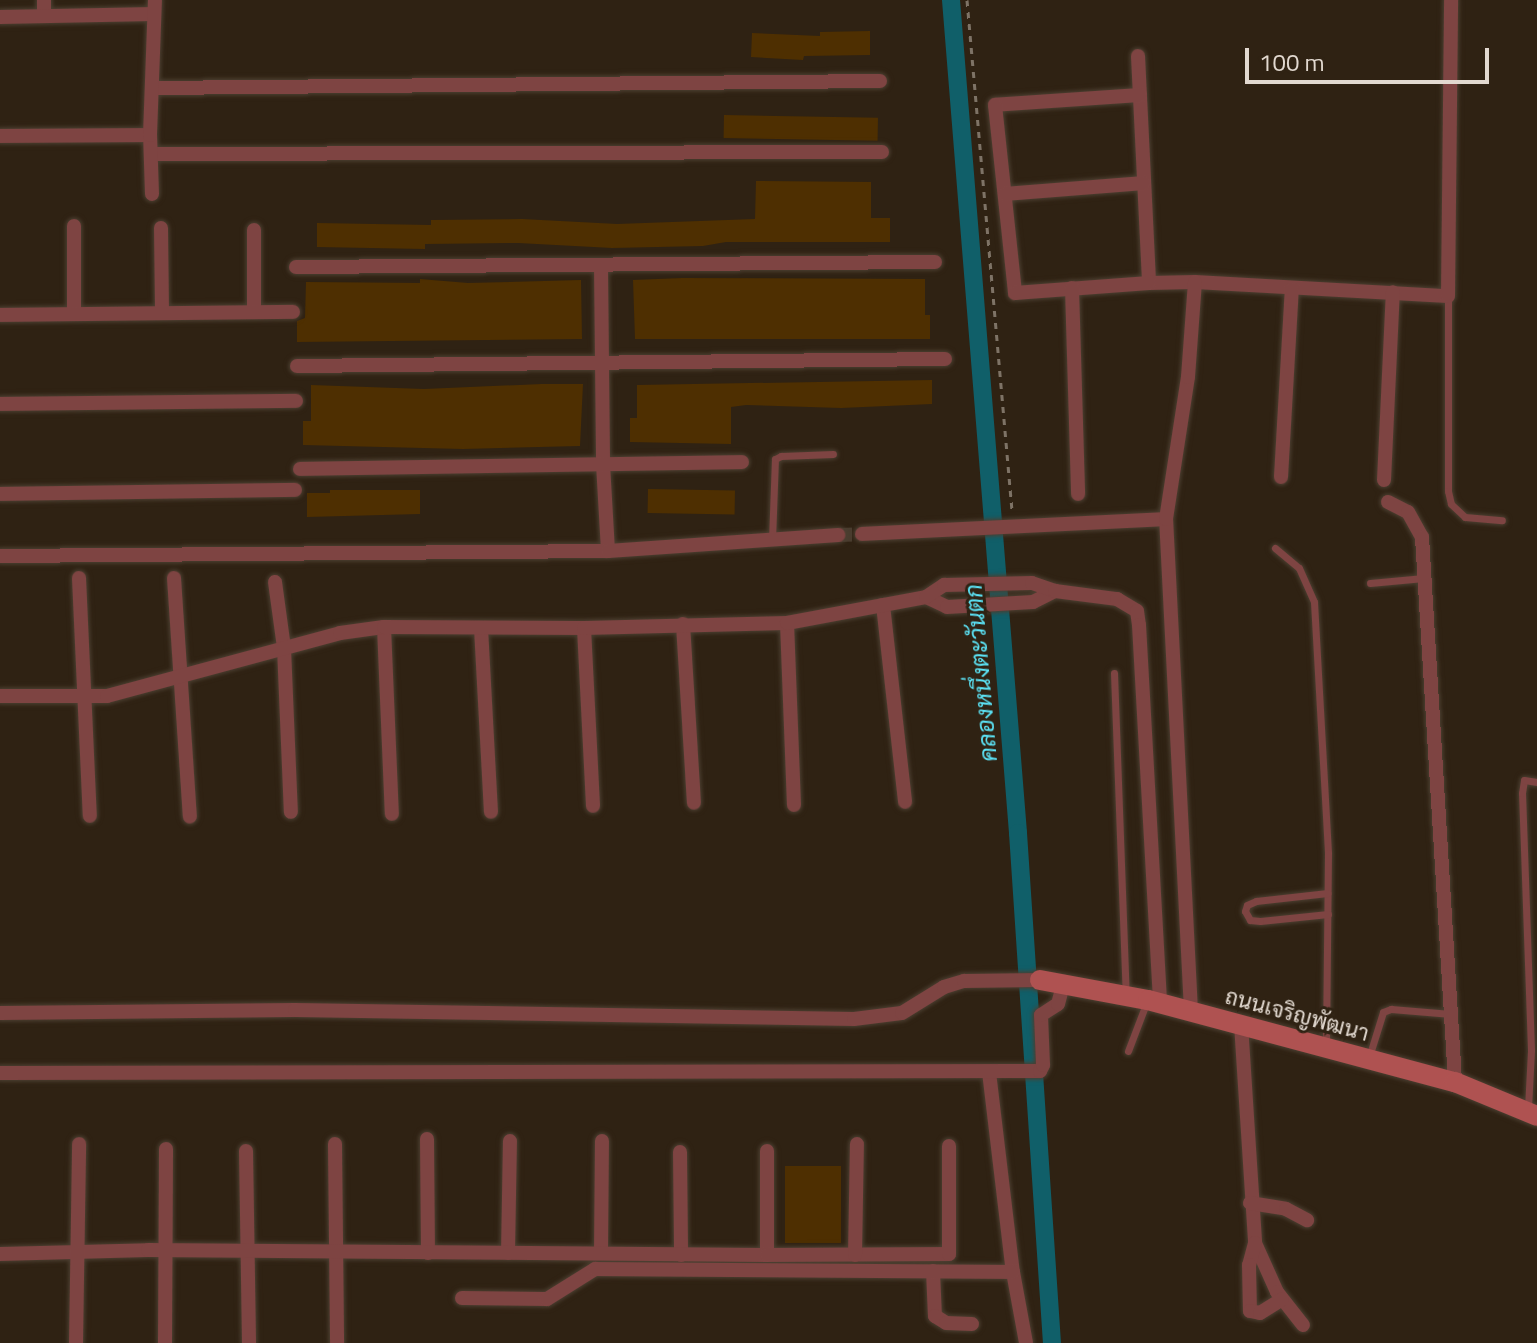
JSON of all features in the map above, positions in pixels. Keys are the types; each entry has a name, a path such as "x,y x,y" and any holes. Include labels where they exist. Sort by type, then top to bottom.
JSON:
{"street":[{"path":"44,0 44,16"},
{"path":"1140,95 995,105 1015,293 1195,282 1448,296 1451,0"},
{"path":"0,17 154,7 150,135 152,194"},
{"path":"1138,56 1149,283"},
{"path":"152,88 880,81"},
{"path":"0,136 150,135"},
{"path":"151,154 882,152"},
{"path":"1005,194 1144,183"},
{"path":"74,226 74,314"},
{"path":"161,228 162,313"},
{"path":"254,230 254,312"},
{"path":"296,267 935,262"},
{"path":"601,266 603,464 608,551"},
{"path":"1191,1011 1166,519 1188,377 1195,282"},
{"path":"1072,288 1078,494"},
{"path":"1281,477 1292,289"},
{"path":"1384,480 1393,292"},
{"path":"0,315 293,312"},
{"path":"297,366 945,359"},
{"path":"0,404 296,401"},
{"path":"300,469 742,462"},
{"path":"0,494 295,490"},
{"path":"1388,502 1408,512 1422,537 1455,1082"},
{"path":"862,534 1166,519"},
{"path":"0,556 608,551 838,535"},
{"path":"79,578 90,816"},
{"path":"174,578 190,816"},
{"path":"275,582 284,648 291,812"},
{"path":"0,696 107,696 340,633 384,627 584,628 787,623 926,597 944,585 1032,583 1055,591 1117,599 1137,611 1154,1002"},
{"path":"926,597 947,607 1033,602 1055,591"},
{"path":"883,605 905,802"},
{"path":"787,623 794,805"},
{"path":"683,624 694,803"},
{"path":"384,627 392,814"},
{"path":"481,628 491,812"},
{"path":"584,628 593,806"},
{"path":"0,1013 295,1010 884,1018 902,1013 944,987 964,981 1040,980"},
{"name":"ถนนเจริญพัฒนา","path":"1040,980 1126,995 1241,1024 1455,1082 1532,1113"},
{"path":"0,1073 1040,1071 1043,1068 1041,1015 1058,1004 1064,982"},
{"path":"1241,1024 1250,1203 1255,1243 1282,1299 1303,1325"},
{"path":"994,1072 1013,1272 1026,1343"},
{"path":"427,1139 428,1253"},
{"path":"508,1253 510,1141"},
{"path":"601,1253 602,1141"},
{"path":"76,1343 79,1144"},
{"path":"335,1144 337,1343"},
{"path":"855,1255 857,1144"},
{"path":"0,1254 164,1250 949,1254 949,1146"},
{"path":"165,1343 166,1149"},
{"path":"246,1151 249,1343"},
{"path":"767,1151 767,1255"},
{"path":"680,1152 681,1255"},
{"path":"1250,1203 1286,1209 1307,1220"},
{"path":"1255,1243 1249,1265 1250,1311 1260,1313 1282,1299"},
{"path":"462,1298 547,1299 595,1269 1013,1272"},
{"path":"933,1271 935,1316 946,1323 972,1324"}],"lane":[{"path":"1448,296 1448,491 1451,504 1465,517 1502,520"},
{"path":"772,540 775,459 781,456 833,454"},
{"path":"1275,548 1299,568 1314,602 1328,893 1326,1048"},
{"path":"1370,583 1425,578"},
{"path":"1114,673 1126,995"},
{"path":"1532,1113 1522,793 1524,780 1537,782"},
{"path":"1328,893 1256,901 1245,911 1250,920 1260,921 1328,914"},
{"path":"1128,1051 1154,1002"},
{"path":"1369,1059 1383,1012 1451,1014"}],"path":[{"path":"967,0 1014,526"}],"building":[{"path":"870,31 870,55 804,56 803,60 751,57 752,33 820,36 820,32"},
{"path":"724,115 878,118 878,141 724,138"},
{"path":"756,181 871,182 871,218 890,218 890,242 726,242 703,246 612,248 518,243 425,244 425,249 317,247 317,223 431,225 431,220 522,219 617,224 755,219"},
{"path":"420,279 468,283 581,280 582,339 297,342 297,321 305,318 306,282 420,283"},
{"path":"925,279 925,315 930,315 930,339 635,339 633,280"},
{"path":"932,380 932,404 841,408 746,405 731,407 731,444 630,442 630,418 637,418 637,385"},
{"path":"583,384 580,446 463,449 303,445 303,421 311,421 311,385 424,389"},
{"path":"648,489 735,491 735,515 648,513"},
{"path":"330,490 420,490 420,514 307,517 307,493 330,493"},
{"path":"785,1166 841,1166 841,1243 785,1243"}],"waterway":[{"name":"คลองหนึ่งตะวันตก","path":"951,0 1018,833 1052,1343"}],"tunnel":[{"path":"838,535 862,534"}]}
